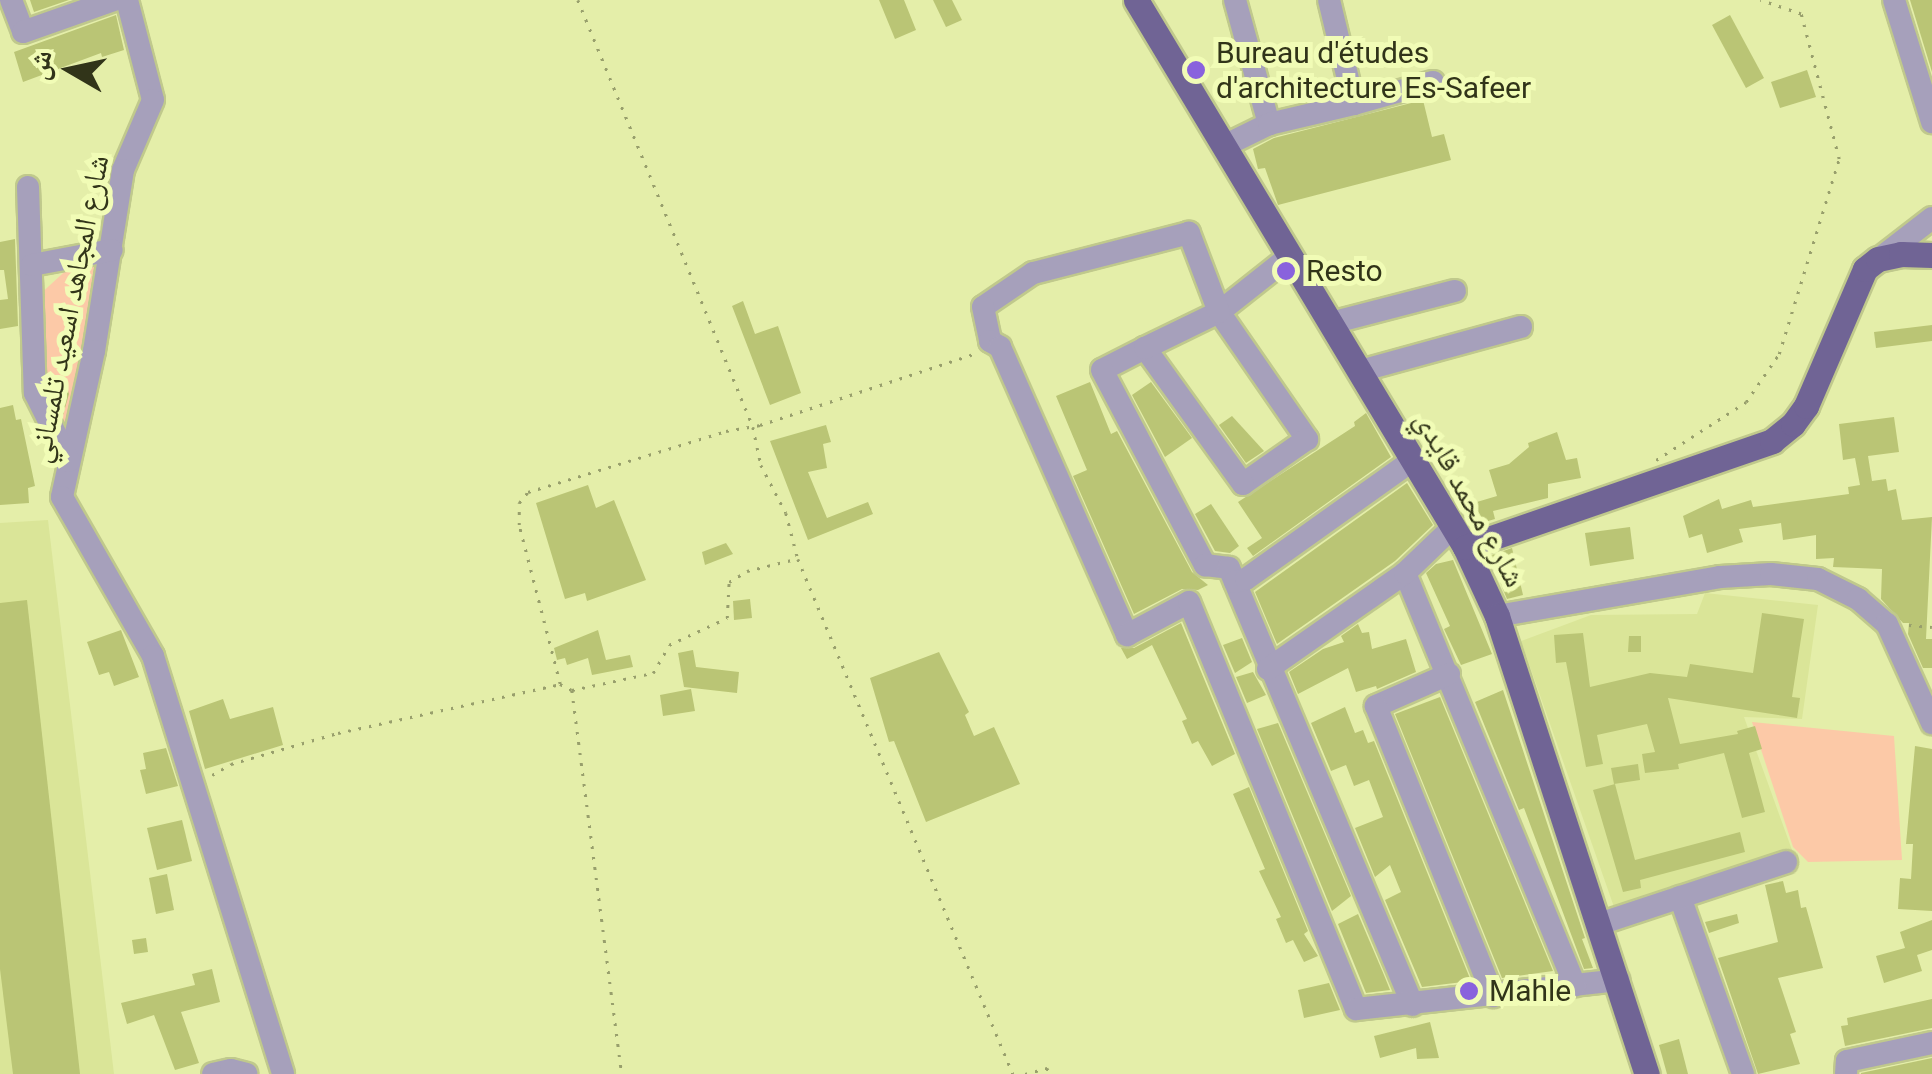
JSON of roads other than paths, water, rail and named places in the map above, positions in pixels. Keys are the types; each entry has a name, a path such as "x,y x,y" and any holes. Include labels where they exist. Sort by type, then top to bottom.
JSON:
{"main road":[{"name":"شارع محمد قايدي","path":"1136,0 1459,537 1496,616 1647,1074"},
{"path":"1459,537 1772,441 1793,424 1806,406 1856,282 1878,259 1932,255"}],"street":[{"path":"11,0 23,32 114,0"},
{"name":"شارع المجاهد اسعيد تلمساني","path":"127,0 153,100 124,170 112,250 62,497 153,656 283,1074"},
{"path":"1234,0 1269,124"},
{"path":"1329,0 1354,104"},
{"path":"1894,0 1932,122"},
{"path":"1224,146 1269,124 1433,82"},
{"path":"28,187 35,393 70,461"},
{"path":"1878,259 1932,218"},
{"path":"1145,348 1243,484 1308,438 1219,312 1189,233 1032,273 983,307 990,342 1000,347 1127,635 1189,602 1356,1010 1618,980"},
{"path":"32,265 112,250"},
{"path":"1290,256 1219,312 1102,370 1205,566 1230,568 1268,669 1414,1004"},
{"path":"1330,322 1455,290"},
{"path":"1360,370 1521,327"},
{"path":"1235,582 1246,579 1413,460"},
{"path":"1268,669 1459,537"},
{"path":"1405,573 1575,985"},
{"path":"1496,616 1720,577 1771,574 1818,579 1858,598 1886,624 1932,723"},
{"path":"1449,674 1376,706 1493,996"},
{"path":"1599,924 1786,862"},
{"path":"1680,896 1743,1074"},
{"path":"1846,1074 1847,1061 1932,1043"},
{"path":"213,1074 230,1070 247,1074"}],"place":[{"name":"Bureau d'études d'architecture Es-Safeer","path":"1196,70"},
{"name":"Resto","path":"1286,271"},
{"name":"Mahle","path":"1469,991"}]}
